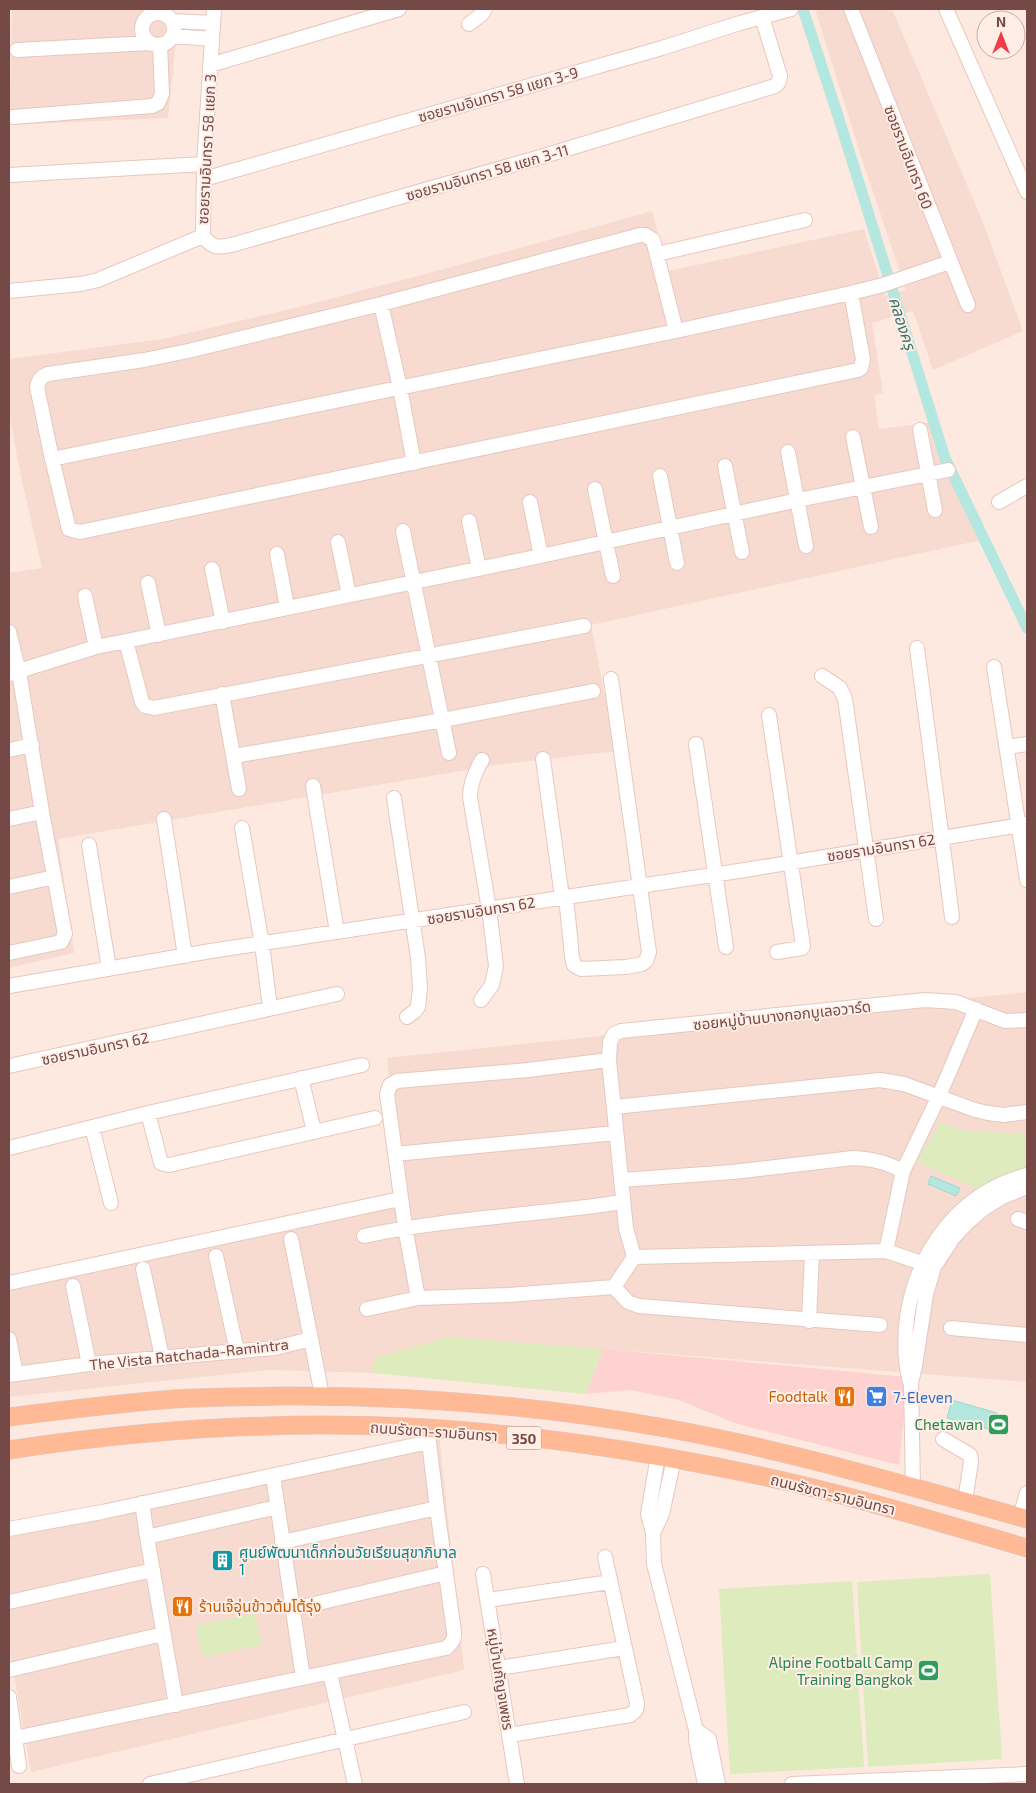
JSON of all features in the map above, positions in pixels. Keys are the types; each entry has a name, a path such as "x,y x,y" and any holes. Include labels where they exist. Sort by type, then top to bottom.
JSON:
{"main road":[{"name":"ถนนรัชดา-รามอินทรา","path":"9,1417 98,1405 176,1399 322,1396 470,1403 531,1409 654,1426 729,1440 791,1454 1024,1518"},
{"name":"ถนนรัชดา-รามอินทรา","path":"9,1450 75,1440 184,1430 313,1426 429,1435 539,1439 666,1457 748,1473 902,1511 1027,1548"}],"street":[{"name":"ซอยรามอินทรา 58 แยก 3","path":"9,291 81,284 98,280 203,236 204,164 214,9"},
{"path":"210,65 398,9"},
{"path":"469,24 482,14 485,9"},
{"name":"ซอยรามอินทรา 58 แยก 3-9","path":"204,179 791,9"},
{"name":"ซอยรามอินทรา 60","path":"851,9 968,305"},
{"path":"946,9 1027,192"},
{"path":"12,116 152,106 158,103 162,94 155,44 143,35 143,24 149,12 164,14 172,21 174,28 173,36 170,40 155,44 17,50"},
{"name":"ซอยรามอินทรา 58 แยก 3-11","path":"203,236 209,244 226,246 537,158 774,86 779,82 780,76 762,17"},
{"path":"172,21 213,23"},
{"path":"173,36 212,39"},
{"path":"9,175 204,164"},
{"path":"657,254 806,220"},
{"path":"676,331 653,240 645,235 640,235 381,304 188,351 144,360 48,374 38,380 37,387 69,529 80,532 858,370 861,368 863,359 851,293"},
{"path":"52,459 676,331 851,293 883,285 950,262"},
{"path":"381,304 400,388 414,463"},
{"path":"920,430 935,510"},
{"path":"853,437 871,527"},
{"path":"788,452 806,546"},
{"path":"725,466 742,552"},
{"path":"14,673 96,647 479,569 798,500 948,470"},
{"path":"660,476 677,563"},
{"path":"998,502 1027,486"},
{"path":"595,489 613,576"},
{"path":"530,502 541,556"},
{"path":"469,521 479,569"},
{"path":"403,531 449,753"},
{"path":"338,542 349,595"},
{"path":"277,554 287,607"},
{"path":"212,569 223,622"},
{"path":"148,583 159,635"},
{"path":"85,596 96,647"},
{"path":"126,641 142,702 149,707 159,707 584,626"},
{"path":"9,632 14,673 32,745 42,812 64,929 64,938 61,942 9,953"},
{"path":"916,648 940,838 952,916"},
{"path":"994,667 1007,747 1024,824 1027,880"},
{"path":"822,676 840,688 845,698 876,919"},
{"path":"543,759 574,965 581,969 626,967 642,964 646,961 649,952 611,679"},
{"path":"234,756 443,720 593,691"},
{"path":"222,694 239,789"},
{"path":"769,715 803,946 802,948 777,952"},
{"path":"696,744 726,948"},
{"path":"1007,747 1027,744"},
{"path":"9,750 32,745"},
{"path":"482,760 470,786 470,798 489,909 496,966 492,985 482,1000"},
{"path":"313,786 337,932"},
{"path":"394,798 418,958 420,994 418,1007 407,1017"},
{"path":"9,819 42,812"},
{"path":"164,819 185,956"},
{"name":"ซอยรามอินทรา 62","path":"9,986 185,956 640,886 1024,824"},
{"path":"242,828 262,944 270,1008"},
{"path":"90,845 108,969"},
{"path":"9,887 54,877"},
{"name":"ซอยรามอินทรา 62","path":"9,1066 337,994"},
{"name":"ซอยหมู่บ้านบางกอกบูเลอวาร์ด","path":"634,1256 626,1228 609,1060 611,1038 614,1034 621,1031 925,1000 956,1002 1005,1021 1027,1020"},
{"path":"886,1251 903,1171 939,1096 976,1009"},
{"path":"418,1298 405,1227 387,1089 393,1083 609,1060"},
{"path":"9,1148 148,1113 362,1065"},
{"path":"301,1078 314,1131"},
{"path":"614,1107 880,1080 904,1084 988,1113 1027,1112"},
{"path":"148,1113 161,1163 169,1165 375,1118"},
{"path":"92,1127 111,1203"},
{"path":"396,1154 616,1134"},
{"path":"621,1180 733,1172 852,1158 872,1158 903,1171"},
{"path":"913,1487 911,1383 906,1366 905,1349 906,1321 911,1296 928,1265 942,1231 957,1214 976,1198 998,1185 1027,1175"},
{"path":"928,1265 968,1222 983,1209 1002,1197 1027,1187"},
{"path":"9,1284 396,1200"},
{"path":"364,1236 405,1227 585,1208 623,1202"},
{"path":"291,1238 311,1339"},
{"path":"614,1288 634,1256 886,1251 928,1265"},
{"path":"809,1321 812,1252"},
{"path":"216,1256 236,1351"},
{"path":"143,1269 162,1357"},
{"path":"73,1286 89,1364"},
{"path":"367,1309 418,1298 507,1295 614,1288 628,1302 639,1306 809,1321 880,1325"},
{"path":"951,1328 1027,1335"},
{"path":"9,1339 12,1375"},
{"name":"The Vista Ratchada-Ramintra","path":"12,1375 89,1364 275,1348 311,1339 322,1396"},
{"path":"9,1529 273,1476 429,1435 454,1636 450,1645 446,1648 15,1738"},
{"path":"943,1439 970,1456 971,1462 964,1501"},
{"path":"666,1457 662,1514 653,1534 654,1564 696,1730 696,1740 705,1784"},
{"path":"273,1476 303,1678"},
{"path":"1024,1518 1027,1493"},
{"path":"142,1503 176,1705"},
{"path":"147,1537 277,1507"},
{"path":"282,1542 437,1508"},
{"path":"510,1735 630,1715 636,1710 637,1703 605,1557"},
{"path":"9,1602 153,1570"},
{"path":"293,1609 446,1573"},
{"name":"หมู่บ้านกัญจเพชร","path":"483,1574 518,1784"},
{"path":"488,1600 610,1582"},
{"path":"9,1670 163,1634"},
{"path":"499,1668 624,1648"},
{"path":"330,1673 355,1784"},
{"path":"9,1697 19,1766"},
{"path":"150,1784 464,1712"},
{"path":"696,1730 709,1739 718,1784"},
{"path":"792,1784 1027,1774"}],"shaded area":[{"path":"12,9 174,9 174,13 207,15 203,43 176,42 168,118 9,125"},
{"path":"815,9 892,9 982,220 1023,331 933,370 913,311 872,323 883,393 874,395 879,429 935,422 986,539 591,625 616,751 496,765 58,839 74,953 9,968 9,573 42,568 20,472 9,413 9,359 163,339 299,307 448,268 652,211 668,271 864,229 885,296 906,290"},
{"path":"1027,992 1027,1382 448,1337 375,1358 373,1373 269,1370 9,1397 9,1289 401,1195 387,1058"},
{"path":"603,1349 908,1377 899,1465 734,1423 679,1400 631,1390 586,1394"},
{"path":"439,1434 464,1670 31,1772 9,1647 9,1536"}],"green space":[{"path":"940,1123 968,1131 1027,1134 1027,1172 983,1191 917,1162"},
{"path":"448,1337 603,1349 586,1394 373,1373 375,1358"},
{"name":"Alpine Football Camp Training Bangkok","path":"990,1574 1002,1759 868,1767 857,1582"},
{"path":"852,1581 864,1767 730,1774 719,1589"},
{"path":"255,1614 262,1645 202,1657 196,1625"}],"water":[{"path":"931,1176 960,1188 956,1196 928,1184"},
{"path":"952,1400 997,1413 992,1430 947,1418"}],"waterway":[{"name":"คลองครุ","path":"803,9 945,458 1027,628"}],"place":[{"name":"Foodtalk","path":"844,1396"},
{"name":"7-Eleven","path":"877,1397"},
{"name":"Chetawan","path":"999,1424"},
{"name":"ศูนย์พัฒนาเด็กก่อนวัยเรียนสุขาภิบาล 1","path":"223,1561"},
{"name":"ร้านเจ๊อุ่นข้าวต้มโต้รุ่ง","path":"183,1606"},
{"name":"Alpine Football Camp Training Bangkok","path":"929,1671"}]}
